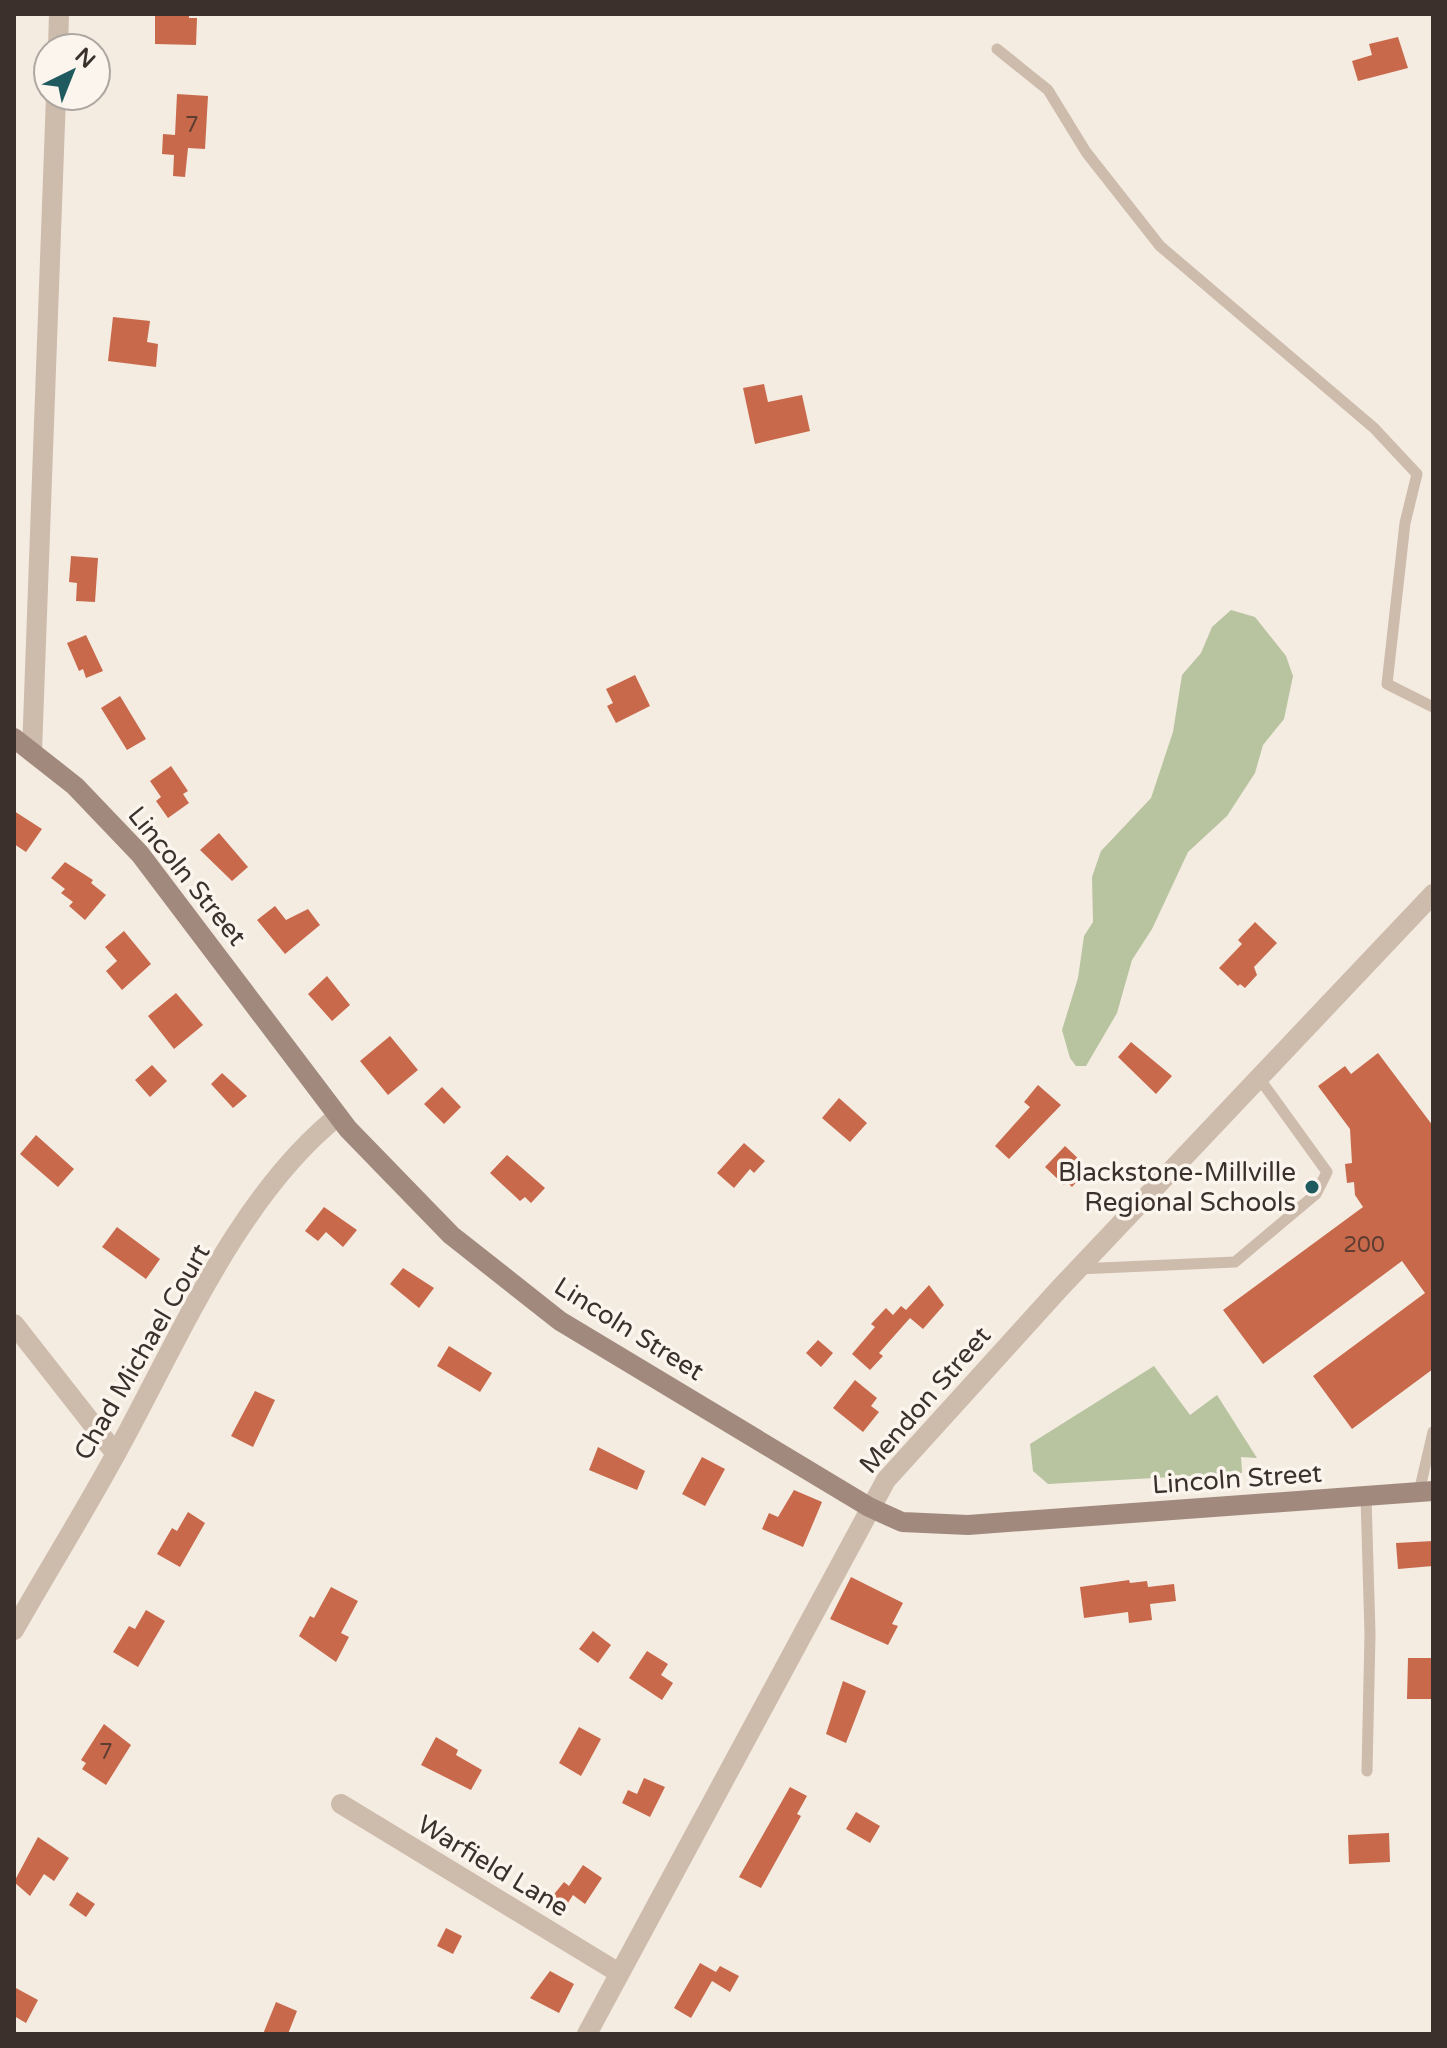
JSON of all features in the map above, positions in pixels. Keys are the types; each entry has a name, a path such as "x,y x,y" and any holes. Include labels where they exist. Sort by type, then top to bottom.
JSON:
{"main road":[{"name":"Lincoln Street","path":"14,738 89,799 152,868 338,1116 435,1219 535,1302 869,1507 902,1522 968,1525 1426,1491"}],"street":[{"path":"32,751 55,112"},
{"name":"Mendon Street","path":"587,2034 869,1507 903,1458 1433,894"},
{"name":"Chad Michael Court","path":"14,1630 116,1454 199,1297 277,1176 311,1137 338,1116"},
{"path":"14,1324 116,1454"},
{"name":"Warfield Lane","path":"341,1804 619,1973"}],"lane":[{"path":"997,49 1048,90 1086,152 1160,246 1374,428 1417,474 1405,523 1387,684 1433,707"},
{"path":"1078,1269 1235,1262 1316,1194 1327,1172 1259,1078"},
{"path":"1426,1491 1433,1432"},
{"path":"1366,1496 1370,1634 1367,1771"}],"green space":[{"path":"1231,610 1255,617 1286,656 1293,676 1284,719 1263,745 1255,773 1227,816 1188,852 1152,929 1132,960 1117,1013 1086,1066 1076,1066 1070,1058 1062,1030 1078,978 1084,936 1093,922 1092,877 1101,851 1151,798 1173,732 1182,675 1201,653 1212,627"},
{"path":"1154,1366 1190,1415 1217,1395 1257,1458 1241,1457 1242,1473 1048,1484 1033,1471 1030,1444"}],"building":[{"path":"155,14 189,14 189,18 197,18 196,45 155,44"},
{"path":"1398,37 1408,68 1358,81 1352,61 1372,55 1369,44"},
{"path":"177,94 208,96 205,149 188,148 185,177 173,176 174,155 162,154 163,134 175,135"},
{"path":"113,317 150,321 147,342 158,344 156,367 108,361"},
{"path":"764,384 768,402 802,395 810,431 755,444 743,388"},
{"path":"71,556 98,558 95,602 76,601 77,583 69,582"},
{"path":"86,635 103,671 86,678 83,669 79,671 67,643"},
{"path":"635,675 650,706 616,723 607,706 613,703 606,689"},
{"path":"120,696 146,739 127,750 101,708"},
{"path":"171,766 188,791 183,794 189,803 168,818 156,801 161,797 150,781"},
{"path":"14,811 42,829 26,852 14,844"},
{"path":"219,833 248,867 232,881 200,850"},
{"path":"65,862 93,880 91,883 106,895 85,920 69,906 73,902 61,893 65,889 51,878"},
{"path":"275,906 286,920 308,909 320,925 285,954 257,920"},
{"path":"1255,922 1277,943 1254,967 1257,975 1245,988 1240,984 1238,986 1219,968 1242,944 1238,940"},
{"path":"124,931 151,964 122,990 106,971 117,961 105,947"},
{"path":"327,976 350,1005 332,1021 308,994"},
{"path":"176,993 203,1025 174,1049 148,1016"},
{"path":"390,1036 418,1070 388,1095 360,1061"},
{"path":"1131,1042 1172,1076 1156,1094 1118,1057"},
{"path":"1378,1053 1433,1126 1433,1369 1352,1429 1313,1376 1425,1293 1402,1261 1263,1364 1223,1310 1363,1207 1355,1195 1354,1182 1347,1183 1345,1164 1352,1163 1350,1129 1318,1086 1345,1066 1351,1074"},
{"path":"152,1065 167,1081 150,1097 135,1080"},
{"path":"222,1073 247,1096 233,1108 211,1084"},
{"path":"1038,1085 1061,1105 1009,1159 995,1146 1030,1107 1024,1102"},
{"path":"442,1087 461,1107 444,1124 424,1104"},
{"path":"839,1098 867,1123 850,1142 822,1118"},
{"path":"36,1135 74,1169 58,1187 20,1154"},
{"path":"744,1143 765,1161 754,1173 750,1169 734,1188 717,1173"},
{"path":"1065,1146 1083,1163 1081,1166 1086,1171 1072,1187 1067,1182 1064,1185 1045,1167"},
{"path":"507,1155 545,1188 531,1203 525,1197 520,1201 490,1173"},
{"path":"324,1207 357,1230 343,1247 326,1232 318,1241 305,1231"},
{"path":"117,1227 160,1259 146,1279 102,1247"},
{"path":"403,1268 434,1288 419,1308 390,1284"},
{"path":"929,1285 944,1305 923,1329 910,1318 879,1353 883,1356 870,1370 852,1354 875,1327 871,1324 886,1308 893,1315 901,1306 906,1310"},
{"path":"818,1340 833,1353 821,1367 806,1353"},
{"path":"449,1346 492,1373 480,1392 437,1366"},
{"path":"855,1380 877,1398 871,1406 879,1412 863,1432 833,1408"},
{"path":"255,1391 275,1400 253,1447 231,1436"},
{"path":"598,1447 645,1471 637,1490 589,1470"},
{"path":"702,1457 725,1469 705,1506 682,1494"},
{"path":"794,1490 822,1502 803,1547 762,1529 769,1513 778,1517"},
{"path":"188,1512 205,1523 180,1567 157,1554 172,1528 177,1531"},
{"path":"1433,1541 1433,1566 1398,1569 1396,1543"},
{"path":"851,1577 903,1603 892,1624 898,1626 888,1645 830,1619"},
{"path":"1129,1580 1130,1583 1147,1581 1148,1587 1174,1584 1176,1601 1150,1604 1152,1620 1129,1623 1128,1612 1084,1618 1080,1587"},
{"path":"331,1587 358,1601 341,1633 349,1637 336,1662 299,1636 310,1616 314,1618"},
{"path":"146,1610 165,1621 138,1667 113,1652 129,1626 135,1629"},
{"path":"593,1631 611,1645 598,1663 579,1649"},
{"path":"647,1651 668,1664 661,1675 673,1683 662,1700 629,1678"},
{"path":"1408,1658 1433,1658 1433,1699 1407,1699"},
{"path":"843,1681 866,1691 846,1743 826,1734"},
{"path":"104,1724 131,1745 106,1785 82,1769 86,1763 81,1760"},
{"path":"579,1727 601,1739 581,1776 559,1763"},
{"path":"436,1737 458,1750 456,1755 482,1770 471,1790 421,1765"},
{"path":"644,1778 665,1787 650,1817 622,1803 628,1790 637,1794"},
{"path":"790,1787 807,1796 797,1814 801,1816 761,1888 739,1877"},
{"path":"856,1812 880,1826 870,1843 846,1829"},
{"path":"1389,1833 1390,1862 1349,1864 1348,1835"},
{"path":"38,1837 69,1858 54,1881 44,1874 30,1896 14,1882"},
{"path":"583,1865 602,1878 585,1904 573,1895 561,1914 546,1904 564,1882 569,1886"},
{"path":"77,1892 95,1904 86,1917 69,1905"},
{"path":"446,1928 462,1936 453,1954 437,1946"},
{"path":"700,1963 716,1972 720,1966 739,1976 730,1992 712,1981 691,2018 674,2008"},
{"path":"550,1971 574,1984 559,2013 530,1998"},
{"path":"14,1987 38,2000 26,2023 14,2016"},
{"path":"276,2002 297,2011 288,2034 263,2034"}],"place":[{"name":"Blackstone-Millville Regional Schools","path":"1312,1187"}]}
